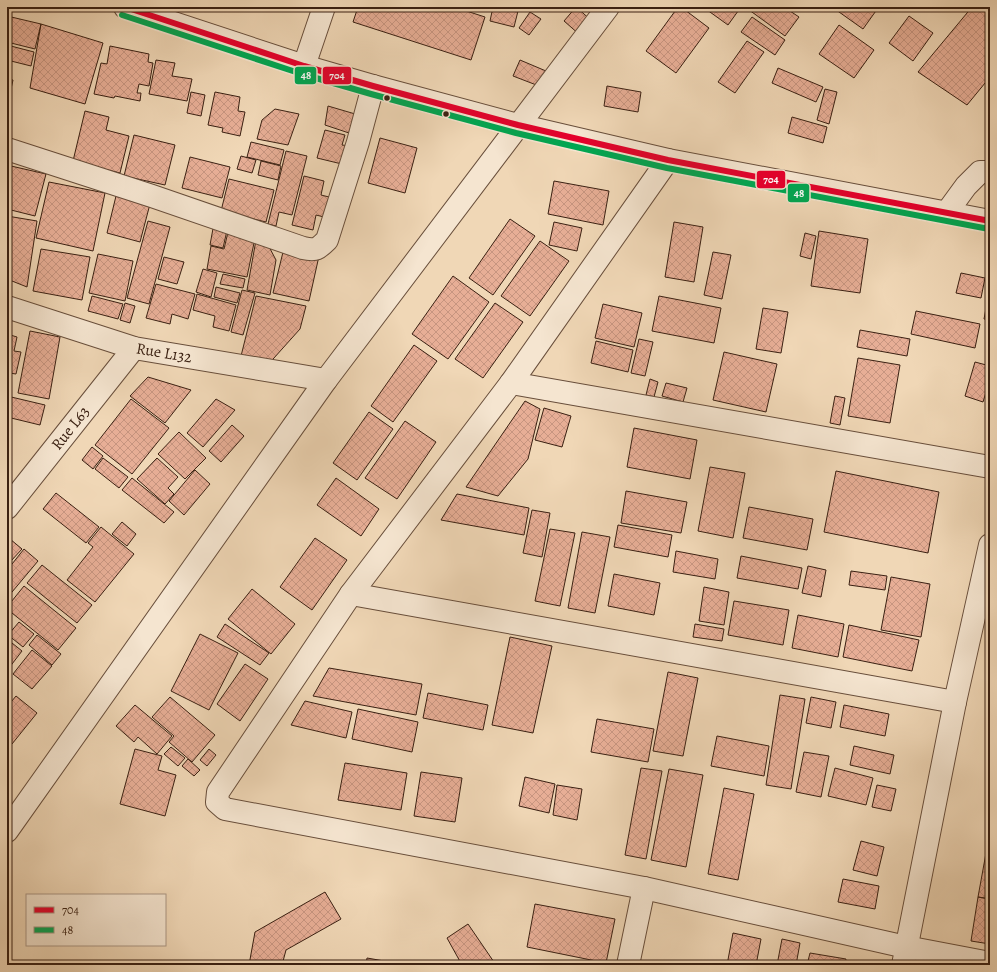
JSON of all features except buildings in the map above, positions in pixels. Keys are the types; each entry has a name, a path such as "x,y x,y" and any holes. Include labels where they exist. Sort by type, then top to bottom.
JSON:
{"street":[{"path":"125,7 304,66 518,125 668,160 990,221"},
{"path":"304,66 324,7"},
{"path":"7,831 326,380 608,7"},
{"path":"7,149 312,250 320,248 327,240 374,86"},
{"path":"668,160 511,383 351,594 218,792 217,802 225,809 644,888 904,956 990,963"},
{"path":"947,212 966,186 980,172 990,172"},
{"name":"Rue L132","path":"7,307 134,348 326,380"},
{"name":"Rue L63","path":"7,508 134,348"},
{"path":"511,383 990,467"},
{"path":"904,956 955,702 990,545"},
{"path":"351,594 955,702"},
{"path":"628,965 644,888"}],"transit line":[{"name":"704","path":"125,7 304,66 518,125 668,160 990,221"},
{"name":"48","path":"122,15 302,74 516,133 667,168 989,229"}]}
